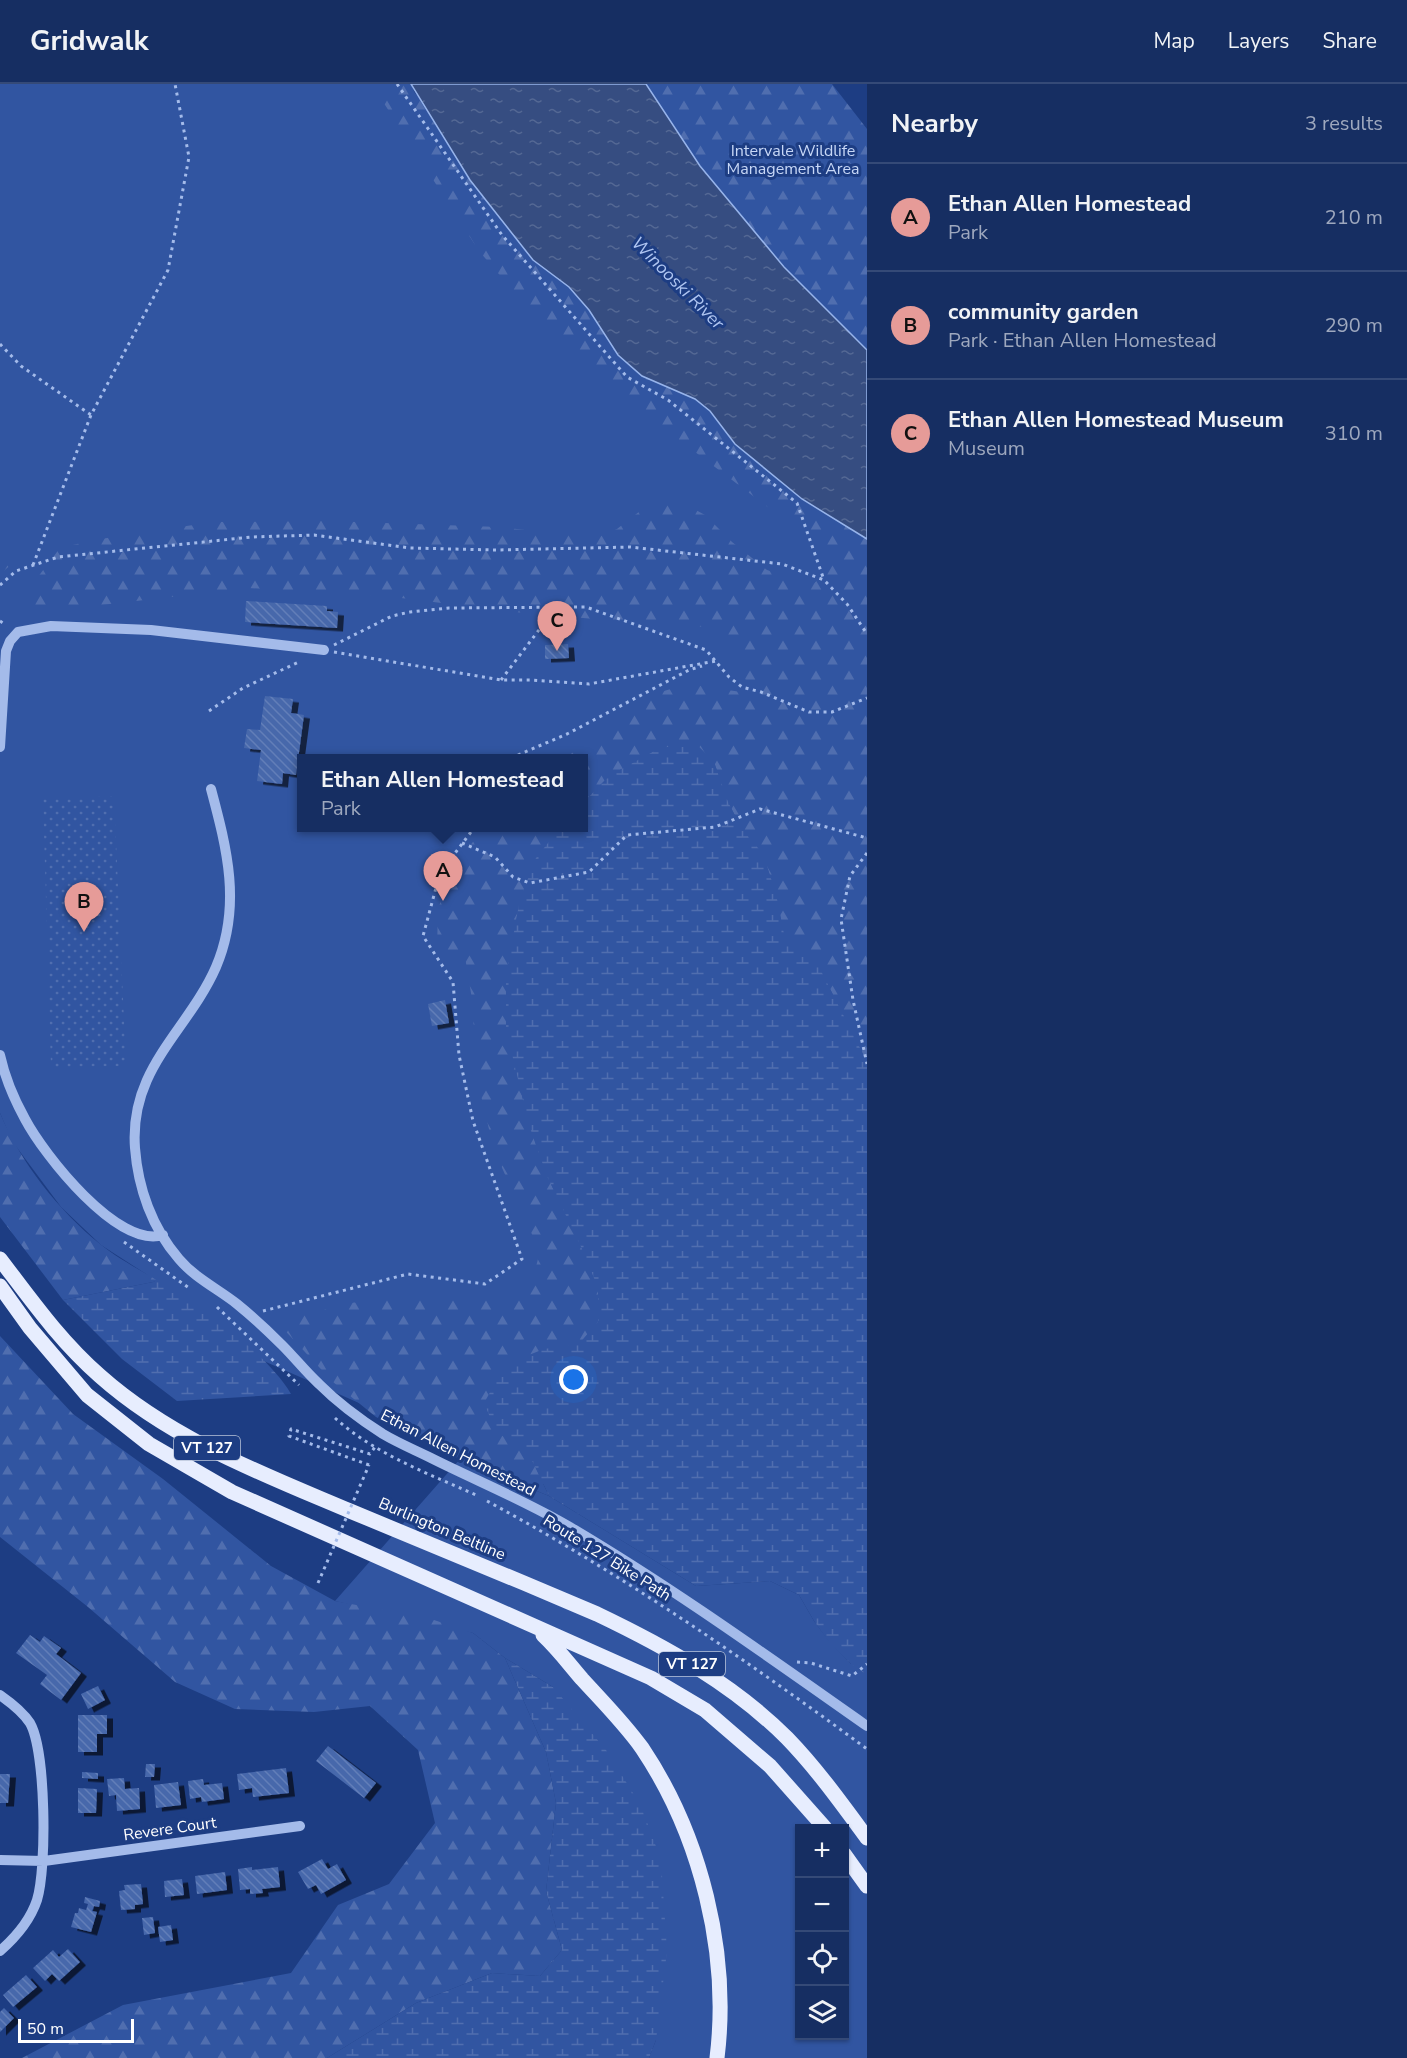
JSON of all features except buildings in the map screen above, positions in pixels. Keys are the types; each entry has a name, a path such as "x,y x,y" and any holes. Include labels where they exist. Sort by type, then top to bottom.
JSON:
{"main road":[{"name":"Burlington Beltline","path":"0,1260 25,1295 61,1338 110,1384 172,1428 244,1467 597,1614 640,1634 710,1675 738,1694 788,1739 824,1781 867,1838"},
{"name":"VT 127","path":"0,1286 30,1328 87,1395 149,1444 232,1492 651,1678 705,1710 770,1766 821,1824"},
{"path":"531,1625 562,1652 581,1677 620,1719 662,1780 677,1811 691,1845 711,1915 719,1988 717,2058"},
{"path":"849,1861 867,1886"}],"street":[{"path":"0,747 6,651 10,641 18,632 51,626 129,629 324,650"},
{"name":"Ethan Allen Homestead","path":"211,789 227,849 230,894 227,930 216,967 197,1000 156,1060 137,1112 135,1145 139,1176 148,1209 180,1260 198,1277 237,1304 340,1403 385,1435 567,1525 704,1612 867,1726"},
{"path":"0,1055 10,1088 26,1122 77,1189 128,1231 153,1238 163,1235"},
{"path":"0,1695 29,1722 37,1741 41,1774 44,1861 37,1900 20,1934 0,1951"},
{"name":"Revere Court","path":"0,1860 44,1861 300,1826"}],"path":[{"path":"33,565 91,415 168,270 189,157 175,84"},
{"path":"397,84 502,235 627,377 668,400 797,503 825,580 847,604 867,634"},
{"path":"0,344 21,366 91,415"},
{"path":"0,585 16,571 58,557 252,537 314,535 410,548 495,550 630,547 782,564 825,580"},
{"path":"210,711 243,688 392,616 450,608 586,607 706,650 729,677 742,687 761,692 809,712 832,712 867,698"},
{"path":"501,680 545,622 556,623 559,640"},
{"path":"324,650 501,680 589,684 716,662"},
{"path":"522,754 567,734 689,670 716,662"},
{"path":"462,843 495,857 513,877 530,883 589,872 627,835 715,827 760,809 867,838"},
{"path":"249,1315 408,1274 484,1284 522,1259 474,1121 459,1055 453,982 423,936 440,873 471,832"},
{"path":"867,853 850,876 842,919 853,1000 867,1064"},
{"path":"219,1308 302,1388"},
{"path":"335,1417 351,1432 392,1457 477,1496"},
{"path":"318,1583 369,1465 289,1436 291,1430 370,1454 375,1447"},
{"name":"Route 127 Bike Path","path":"487,1501 554,1537 618,1576 867,1749"},
{"path":"781,1666 800,1661 852,1676 867,1664"}],"green space":[{"path":"0,84 411,84 414,92 802,499 867,539 867,1620 577,1499 250,1355 215,1334 146,1274 101,1245 61,1207 12,1141 0,1113"},
{"path":"374,84 411,84 414,92 533,260 569,287 589,310 618,355 642,376 695,399 710,411 735,444 802,499 867,539 867,1062 816,961 784,934 776,894 763,854 742,829 728,802 714,762 696,744 659,748 609,776 588,798 588,754 571,754 657,693 688,684 741,692 746,681 733,643 708,627 514,612 385,596 249,588 49,611 33,607 31,586 60,548 94,540 213,522 329,521 499,527 596,538 617,529 649,504 672,497 705,515 732,542 767,570 812,585 830,569 823,557 794,524 773,511 678,439 615,397 541,323 479,251 378,94"},
{"name":"Intervale Wildlife Management Area","path":"646,84 832,84 867,129 867,350 784,267 700,166"},
{"path":"0,545 19,558 0,574"},
{"path":"696,744 714,762 728,802 742,829 763,854 776,894 784,934 816,961 867,1062 867,1675 851,1664 829,1642 799,1595 770,1581 696,1586 549,1496 529,1454 496,1431 484,1403 506,1364 544,1349 579,1344 598,1322 598,1288 547,1176 529,1125 506,1029 506,976 520,899 536,858 557,832 588,832 588,798 609,776 660,748"},
{"path":"114,796 126,1066 51,1067 43,799"},
{"path":"481,832 557,832 536,858 520,899 506,976 506,1029 529,1125 547,1176 598,1288 598,1322 579,1344 544,1349 496,1431 529,1454 549,1496 460,1459 376,1417 333,1382 277,1322 351,1303 387,1298 472,1300 511,1298 532,1282 538,1259 535,1241 494,1150 477,1079 472,999 465,957 437,950 438,909 453,867"},
{"path":"0,1113 19,1150 55,1201 107,1249 158,1281 63,1300 0,1217"},
{"path":"158,1281 205,1311 240,1338 264,1360 291,1394 177,1401 122,1359 63,1300"},
{"path":"0,1336 73,1414 163,1479 271,1566 335,1601 431,1619 473,1633 505,1658 546,1752 556,1803 546,1891 562,1950 540,1976 492,1973 416,2003 327,2058 22,2058 123,2005 291,1973 338,1905 389,1884 435,1823 418,1750 370,1706 314,1712 235,1709 175,1682 88,1607 0,1537"},
{"path":"460,1459 549,1496 696,1586 770,1581 799,1595 829,1641 851,1664 867,1640 867,2058 649,2058 656,2040 553,1687 505,1658 473,1633 335,1601"},
{"path":"505,1658 553,1687 606,1750 641,1806 661,1860 667,1951 656,2040 649,2058 327,2058 416,2003 492,1973 540,1976 562,1950 546,1891 556,1803 546,1752"}],"water":[{"name":"Winooski River","path":"411,84 646,84 700,166 784,267 867,350 867,539 802,499 735,444 710,411 695,399 642,376 618,355 589,310 569,287 533,260 470,180"}],"place":[{"name":"Ethan Allen Homestead Museum","path":"557,651"},
{"name":"Ethan Allen Homestead","path":"443,901"},
{"name":"community garden","path":"84,932"}]}
